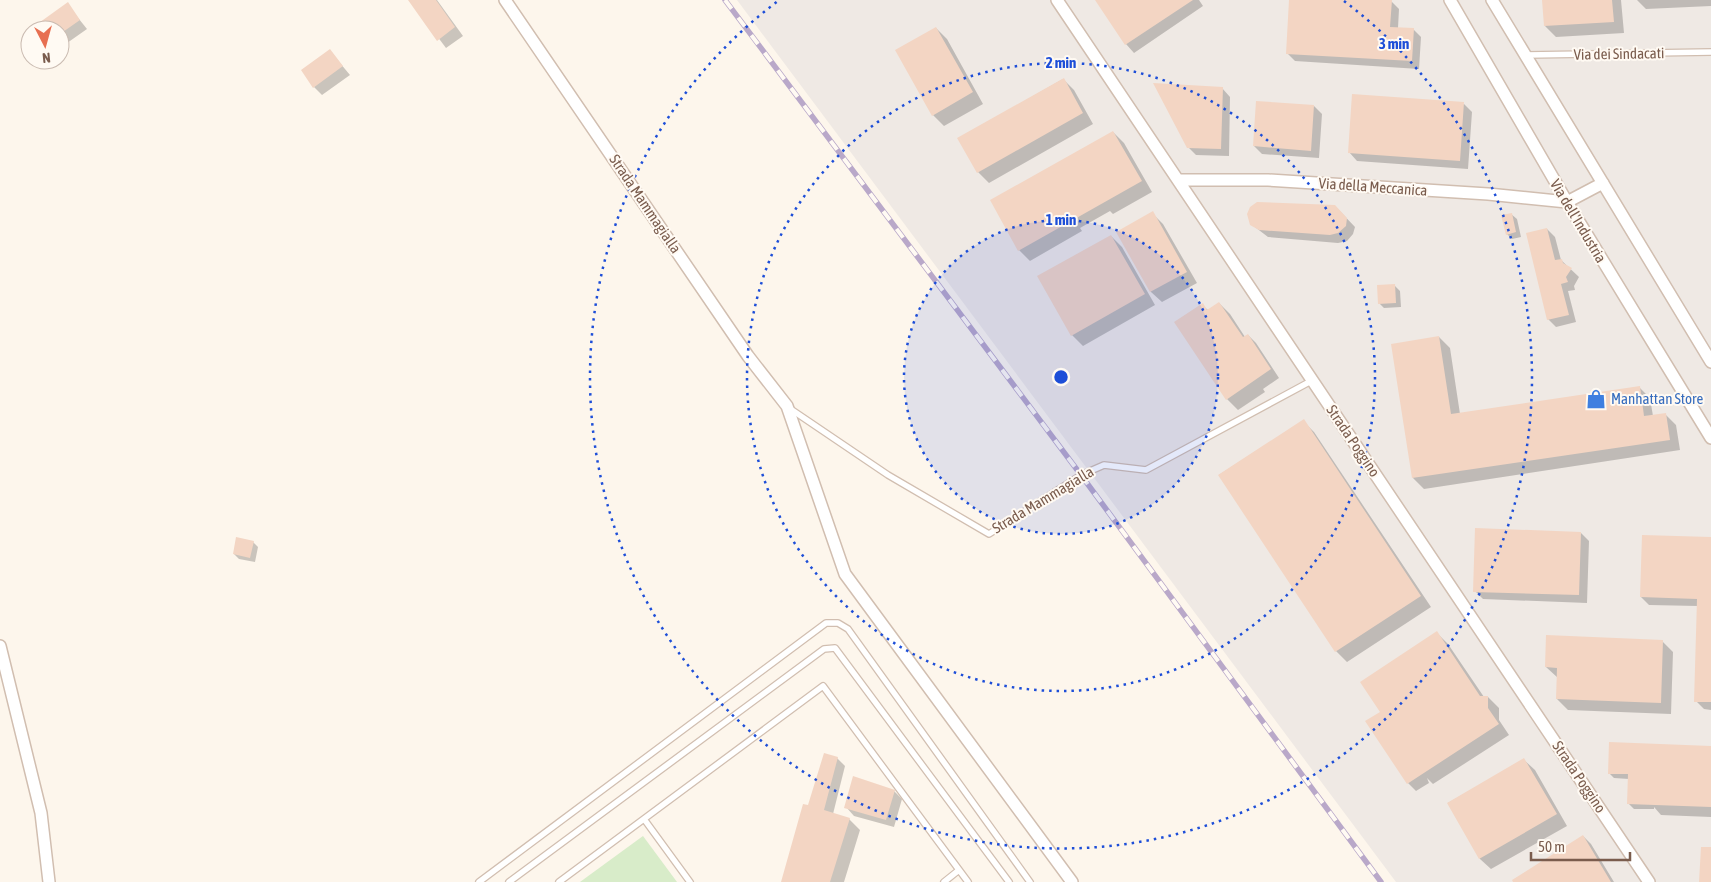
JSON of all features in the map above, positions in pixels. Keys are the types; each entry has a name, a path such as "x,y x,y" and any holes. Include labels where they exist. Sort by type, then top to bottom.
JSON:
{"street":[{"name":"Strada Mammagialla","path":"505,0 748,356 787,406 844,574 1072,882"},
{"name":"Strada Poggino","path":"1058,0 1649,882"},
{"name":"Via dell'Industria","path":"1450,0 1566,202 1711,438"},
{"path":"1492,0 1711,362"},
{"name":"Via della Meccanica","path":"1179,180 1268,180 1488,194 1566,202"},
{"path":"1566,202 1603,183"},
{"path":"0,646 41,814 49,882"}],"lane":[{"name":"Via dei Sindacati","path":"1527,55 1711,52"},
{"name":"Strada Mammagialla","path":"787,406 888,475 989,534 1081,475 1104,465 1146,470 1313,380"},
{"path":"479,882 816,629 826,623 838,623 848,630 1030,882"},
{"path":"509,882 824,649 835,648 1009,882"},
{"path":"560,882 823,686 968,882"},
{"path":"644,819 690,882"},
{"path":"944,882 959,870"}],"shaded area":[{"path":"737,0 1711,0 1711,882 1396,882"}],"green space":[{"path":"643,836 677,882 580,882"}],"building":[{"path":"408,0 436,0 455,27 437,41"},
{"path":"1095,0 1193,0 1125,45"},
{"path":"1289,0 1392,0 1390,27 1414,28 1412,61 1286,54"},
{"path":"1542,0 1612,0 1614,22 1544,26"},
{"path":"68,2 80,20 70,27 70,20 43,20"},
{"path":"936,27 973,92 932,116 895,50"},
{"path":"330,49 343,66 313,88 301,70"},
{"path":"1064,78 1083,113 977,173 957,138"},
{"path":"1153,83 1223,87 1221,149 1187,148"},
{"path":"1352,94 1464,102 1460,161 1348,153"},
{"path":"1256,101 1314,105 1311,151 1253,146"},
{"path":"1113,131 1142,181 1018,251 990,200"},
{"path":"1257,202 1335,205 1347,218 1346,226 1338,233 1330,235 1259,230 1250,225 1247,214 1250,207"},
{"path":"1153,211 1187,272 1150,292 1116,232"},
{"path":"1512,213 1516,232 1506,235 1501,215"},
{"path":"1547,228 1555,260 1562,259 1563,263 1572,268 1566,277 1568,282 1561,284 1569,315 1547,320 1526,233"},
{"path":"1111,235 1145,294 1071,336 1037,276"},
{"path":"1395,284 1396,303 1378,304 1377,285"},
{"path":"1219,302 1243,337 1248,334 1271,369 1226,400 1174,322 1203,303 1207,310"},
{"name":"Manhattan Store","path":"1439,336 1451,414 1640,386 1644,416 1666,413 1670,440 1412,478 1391,344"},
{"path":"1304,419 1421,596 1335,652 1218,475"},
{"path":"1475,528 1581,532 1579,595 1473,592"},
{"path":"1642,535 1711,537 1711,702 1694,702 1697,599 1640,597"},
{"path":"236,537 254,541 250,558 233,554"},
{"path":"1437,631 1480,696 1488,696 1488,708 1499,724 1407,784 1365,721 1380,712 1360,682"},
{"path":"1546,635 1663,640 1661,703 1556,699 1557,668 1545,667"},
{"path":"1609,742 1711,746 1711,807 1627,804 1628,774 1608,774"},
{"path":"824,753 838,757 824,810 850,818 830,882 781,882 803,804 808,805"},
{"path":"1524,758 1557,814 1479,859 1447,803"},
{"path":"853,776 895,790 886,820 844,808"},
{"path":"1583,835 1611,882 1513,882 1512,880"},
{"path":"1701,847 1711,847 1711,882 1699,882"}],"railway":[{"path":"725,0 1081,475 1381,882"}],"place":[{"name":"Manhattan Store","path":"1596,399"}]}
